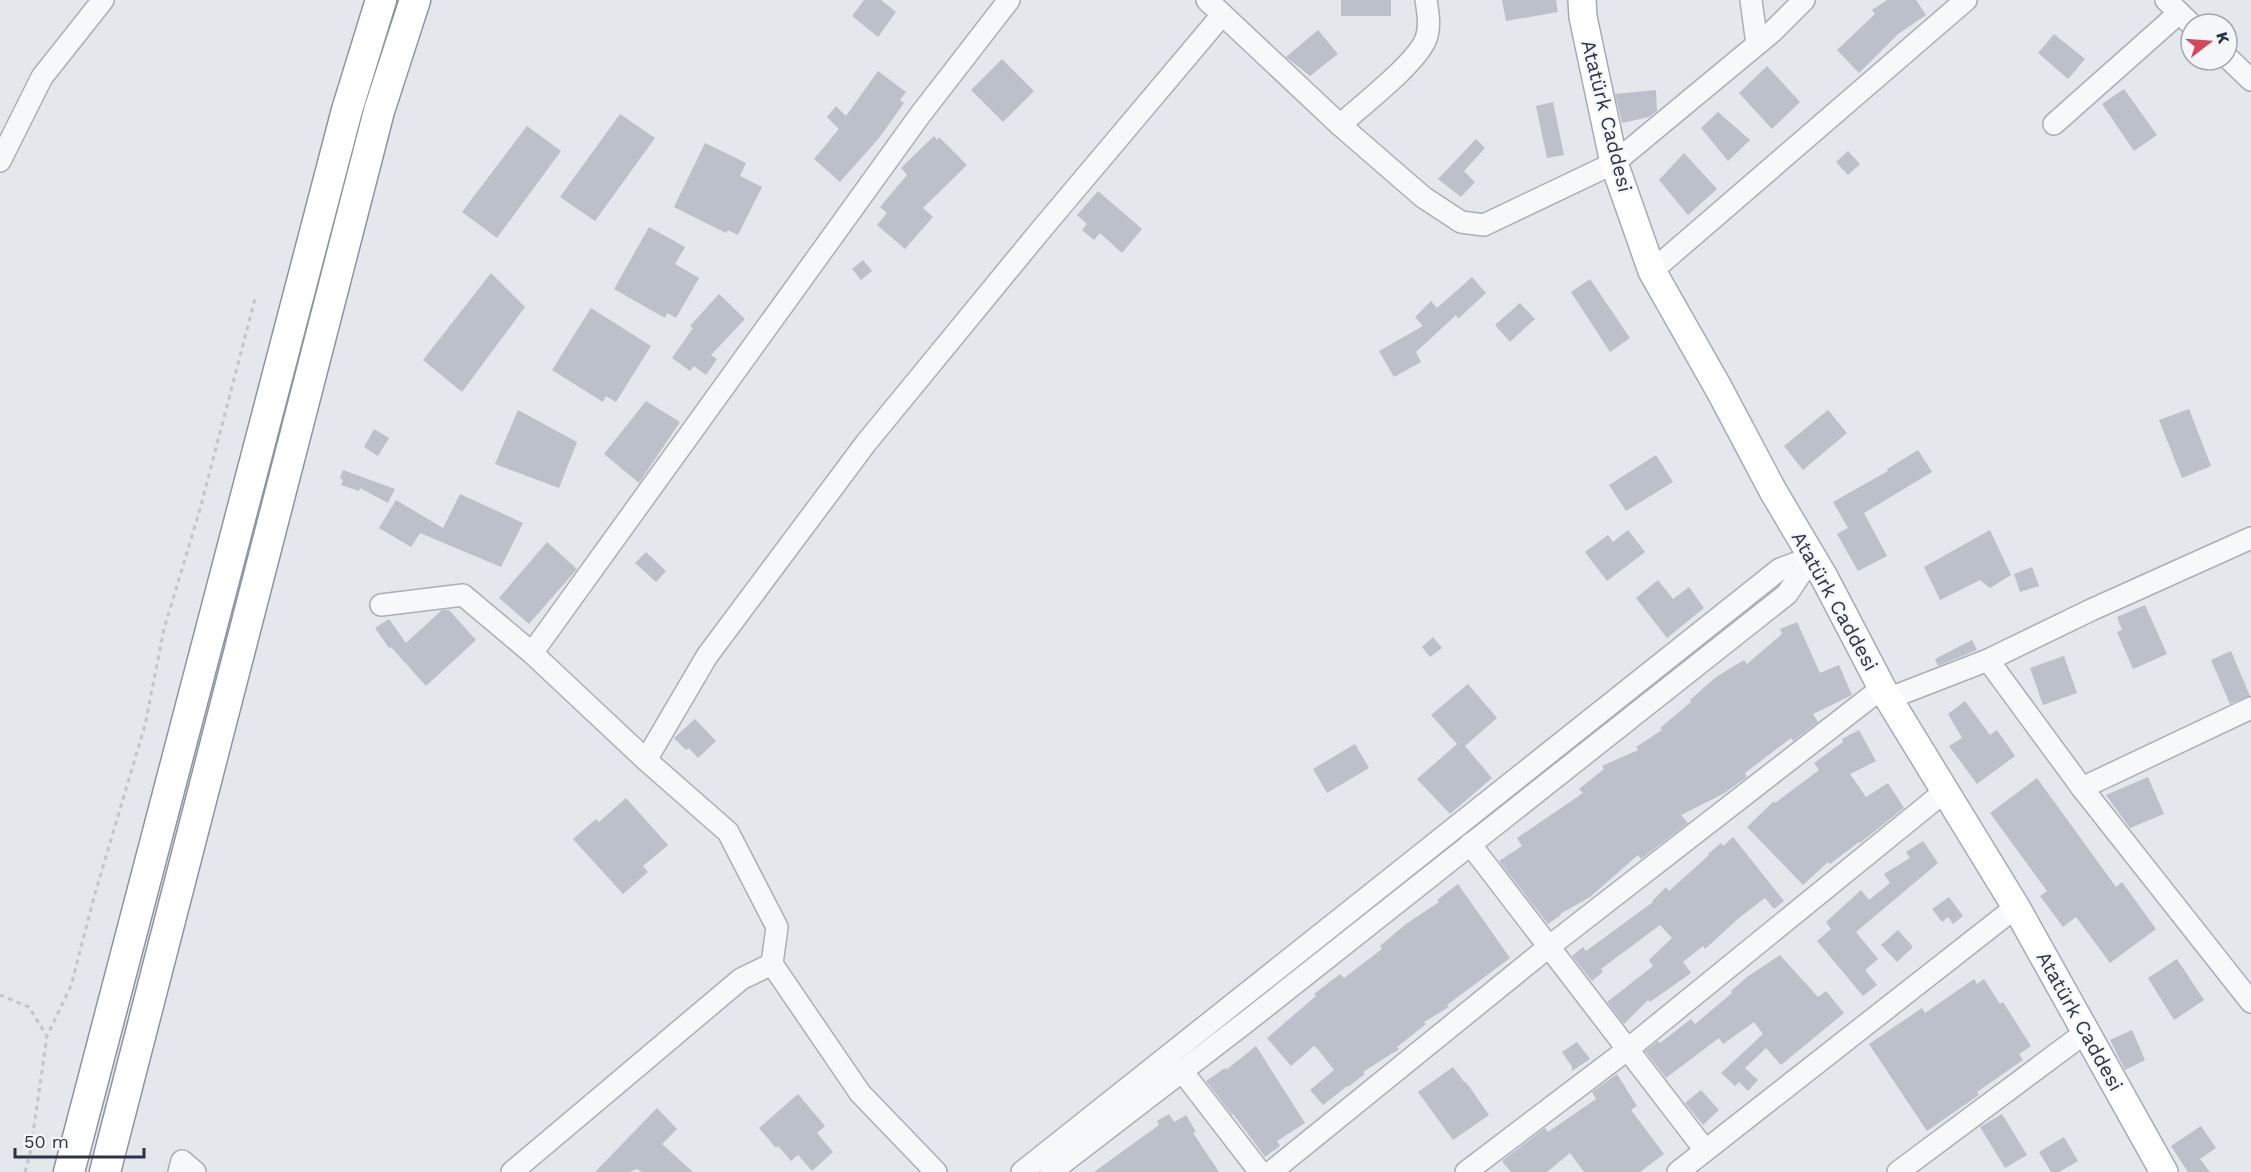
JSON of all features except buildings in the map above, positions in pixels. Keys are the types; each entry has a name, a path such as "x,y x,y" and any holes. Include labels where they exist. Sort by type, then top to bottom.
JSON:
{"highway":[{"path":"69,1172 347,110 381,0"},
{"path":"105,1172 379,111 415,0"}],"main road":[{"name":"Atatürk Caddesi","path":"1582,0 1583,17 1614,163 1652,271 1886,693 1944,792 2016,907 2164,1172"}],"street":[{"path":"0,161 42,77 102,0"},
{"path":"532,653 920,115 1009,0"},
{"path":"1207,0 1340,125 1423,197 1461,222 1484,225 1614,163 1757,44 1804,0"},
{"path":"1340,125 1410,62 1425,41 1429,20 1426,0"},
{"path":"1751,0 1757,44"},
{"path":"1652,271 1966,0"},
{"path":"2055,124 2179,12"},
{"path":"646,760 707,656 866,443 1222,15"},
{"path":"2239,68 2251,80"},
{"path":"1271,1172 1548,948 1886,693 1988,660 2091,610 2251,538"},
{"path":"1051,1172 1787,594 1812,557"},
{"path":"1022,1172 1780,569 1812,557"},
{"path":"381,604 463,595 532,653 646,760 728,832 777,927 772,964 860,1093 936,1172"},
{"path":"1988,660 2082,788 2251,1002"},
{"path":"2082,788 2251,708"},
{"path":"1466,1172 1628,1049 1944,792"},
{"path":"1470,844 1706,1150"},
{"path":"1678,1172 2016,907"},
{"path":"512,1172 741,979 772,964"},
{"path":"1898,1172 2086,1032"},
{"path":"1182,1071 1260,1172"},
{"path":"179,1172 182,1161 195,1172"}],"path":[{"path":"25,1172 30,1154 47,1036 71,987 94,897 145,725 164,629 200,509 256,295"},
{"path":"0,995 29,1007 47,1036"}]}
